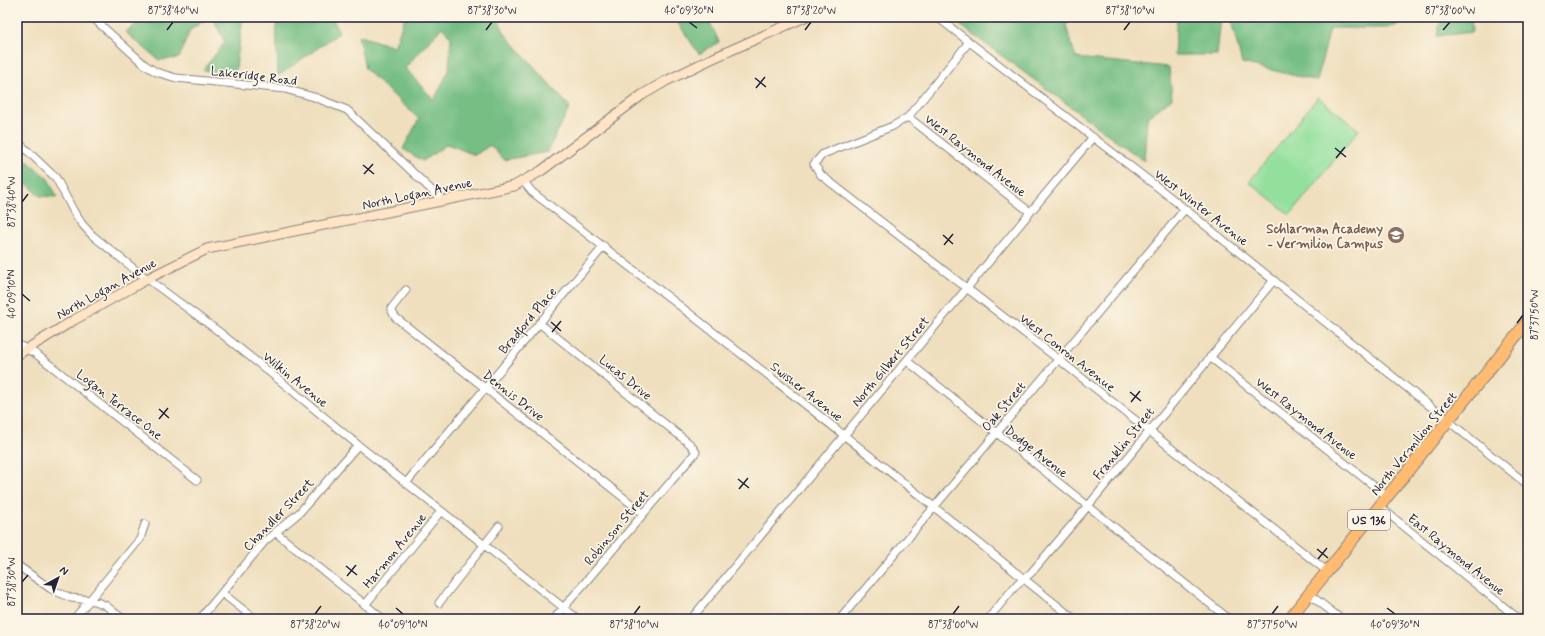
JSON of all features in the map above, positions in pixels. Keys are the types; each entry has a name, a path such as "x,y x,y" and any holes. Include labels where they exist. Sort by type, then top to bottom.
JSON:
{"main road":[{"name":"North Vermilion Street","path":"1289,619 1528,321"}],"street":[{"name":"Lakeridge Road","path":"92,17 145,65 156,72 176,78 285,89 314,97 347,110 442,202"},
{"name":"North Logan Avenue","path":"17,355 74,320 147,279 207,249 442,202 514,186 524,182 541,171 642,95 666,81 709,60 805,17"},
{"name":"West Winter Avenue","path":"937,17 1185,209 1528,485"},
{"path":"908,117 969,42"},
{"name":"West Conron Avenue","path":"908,117 893,126 824,154 814,164 821,175 1058,359 1148,432 1328,572"},
{"name":"West Raymond Avenue","path":"908,117 1030,212"},
{"name":"North Gilbert Street","path":"691,619 1093,138"},
{"name":"Wilkin Avenue","path":"17,142 56,178 78,218 92,235 147,279 284,383 299,398 578,619"},
{"name":"Swisher Avenue","path":"524,182 532,192 604,246 1074,619"},
{"name":"Oak Street","path":"840,619 933,506 996,434 1185,209"},
{"name":"Bradford Place","path":"406,483 604,246"},
{"name":"Franklin Street","path":"988,619 1017,584 1031,573 1088,506 1274,280"},
{"name":"Dennis Drive","path":"406,290 391,309 395,317 643,513"},
{"name":"Lucas Drive","path":"540,323 690,444 696,452"},
{"name":"Logan Terrace One","path":"17,344 36,354 197,480"},
{"name":"West Raymond Avenue","path":"1210,357 1388,497"},
{"name":"Dodge Avenue","path":"907,361 996,434 1229,619"},
{"name":"Chandler Street","path":"200,619 266,541 300,512 358,445"},
{"name":"Robinson Street","path":"554,619 696,452"},
{"name":"East Raymond Avenue","path":"1380,507 1519,619"},
{"name":"Harmon Avenue","path":"365,605 441,511"},
{"path":"74,619 140,539 145,524"},
{"path":"439,603 498,526"},
{"path":"275,532 383,619"},
{"path":"17,565 51,589 71,598 91,600 105,605 123,619"},
{"path":"222,593 255,619"},
{"path":"1309,594 1341,619"}],"green space":[{"path":"148,17 210,17 190,30 179,58 159,60 125,32"},
{"path":"212,17 243,17 235,74 203,70 225,42"},
{"path":"276,17 332,17 339,33 278,76"},
{"path":"405,17 497,17 505,34 570,107 547,152 504,160 490,145 475,155 447,144 423,161 403,149 419,119 365,69 358,35 394,47","holes":["442,27 451,37 449,70 434,100 405,68"]},
{"path":"674,17 712,17 709,20 719,42 699,54"},
{"path":"952,17 1072,17 1066,26 1076,58 1169,67 1172,98 1147,118 1144,161 952,19"},
{"path":"1177,17 1221,17 1217,55 1174,55"},
{"path":"1230,17 1425,17 1387,28 1330,28 1317,81 1242,63"},
{"path":"1441,17 1471,17 1472,32 1437,36"},
{"path":"1318,97 1359,130 1290,215 1249,182"},
{"path":"17,152 48,179 57,197 40,196 27,184 19,195 17,193"}],"place":[{"name":"Schlarman Academy - Vermilion Campus","path":"1396,235"}]}
